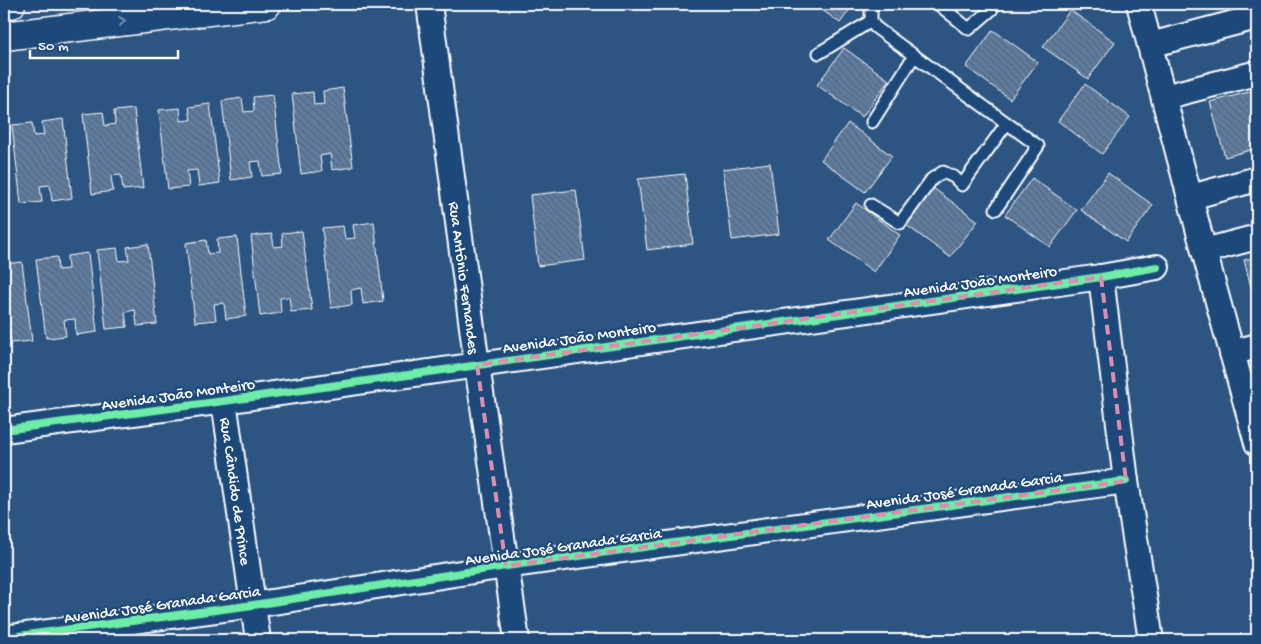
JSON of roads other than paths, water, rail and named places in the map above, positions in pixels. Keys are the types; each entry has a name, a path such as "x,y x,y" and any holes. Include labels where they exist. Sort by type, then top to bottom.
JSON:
{"street":[{"path":"4,5 12,4"},
{"path":"4,36 267,4"},
{"name":"Rua Antônio Fernandes","path":"429,4 476,365 517,640"},
{"path":"1140,4 1232,353 1253,404 1257,443"},
{"path":"1150,45 1257,17"},
{"path":"1164,97 1257,73"},
{"path":"1191,197 1257,179"},
{"path":"1204,251 1257,237"},
{"name":"Avenida João Monteiro","path":"4,430 224,401 1101,277 1157,267"},
{"path":"1101,277 1126,481 1152,640"},
{"path":"1232,353 1257,346"},
{"name":"Rua Cândido de Prince","path":"224,401 258,640"},
{"name":"Avenida José Granada Garcia","path":"4,638 253,605 506,566 1126,481"}],"lane":[{"path":"871,4 872,21 875,27 1038,146 996,209"},
{"path":"938,4 969,29 992,9"},
{"path":"819,53 872,21"},
{"path":"872,122 914,56"},
{"path":"872,205 900,223 932,179 943,172 962,185 1007,123"}]}
